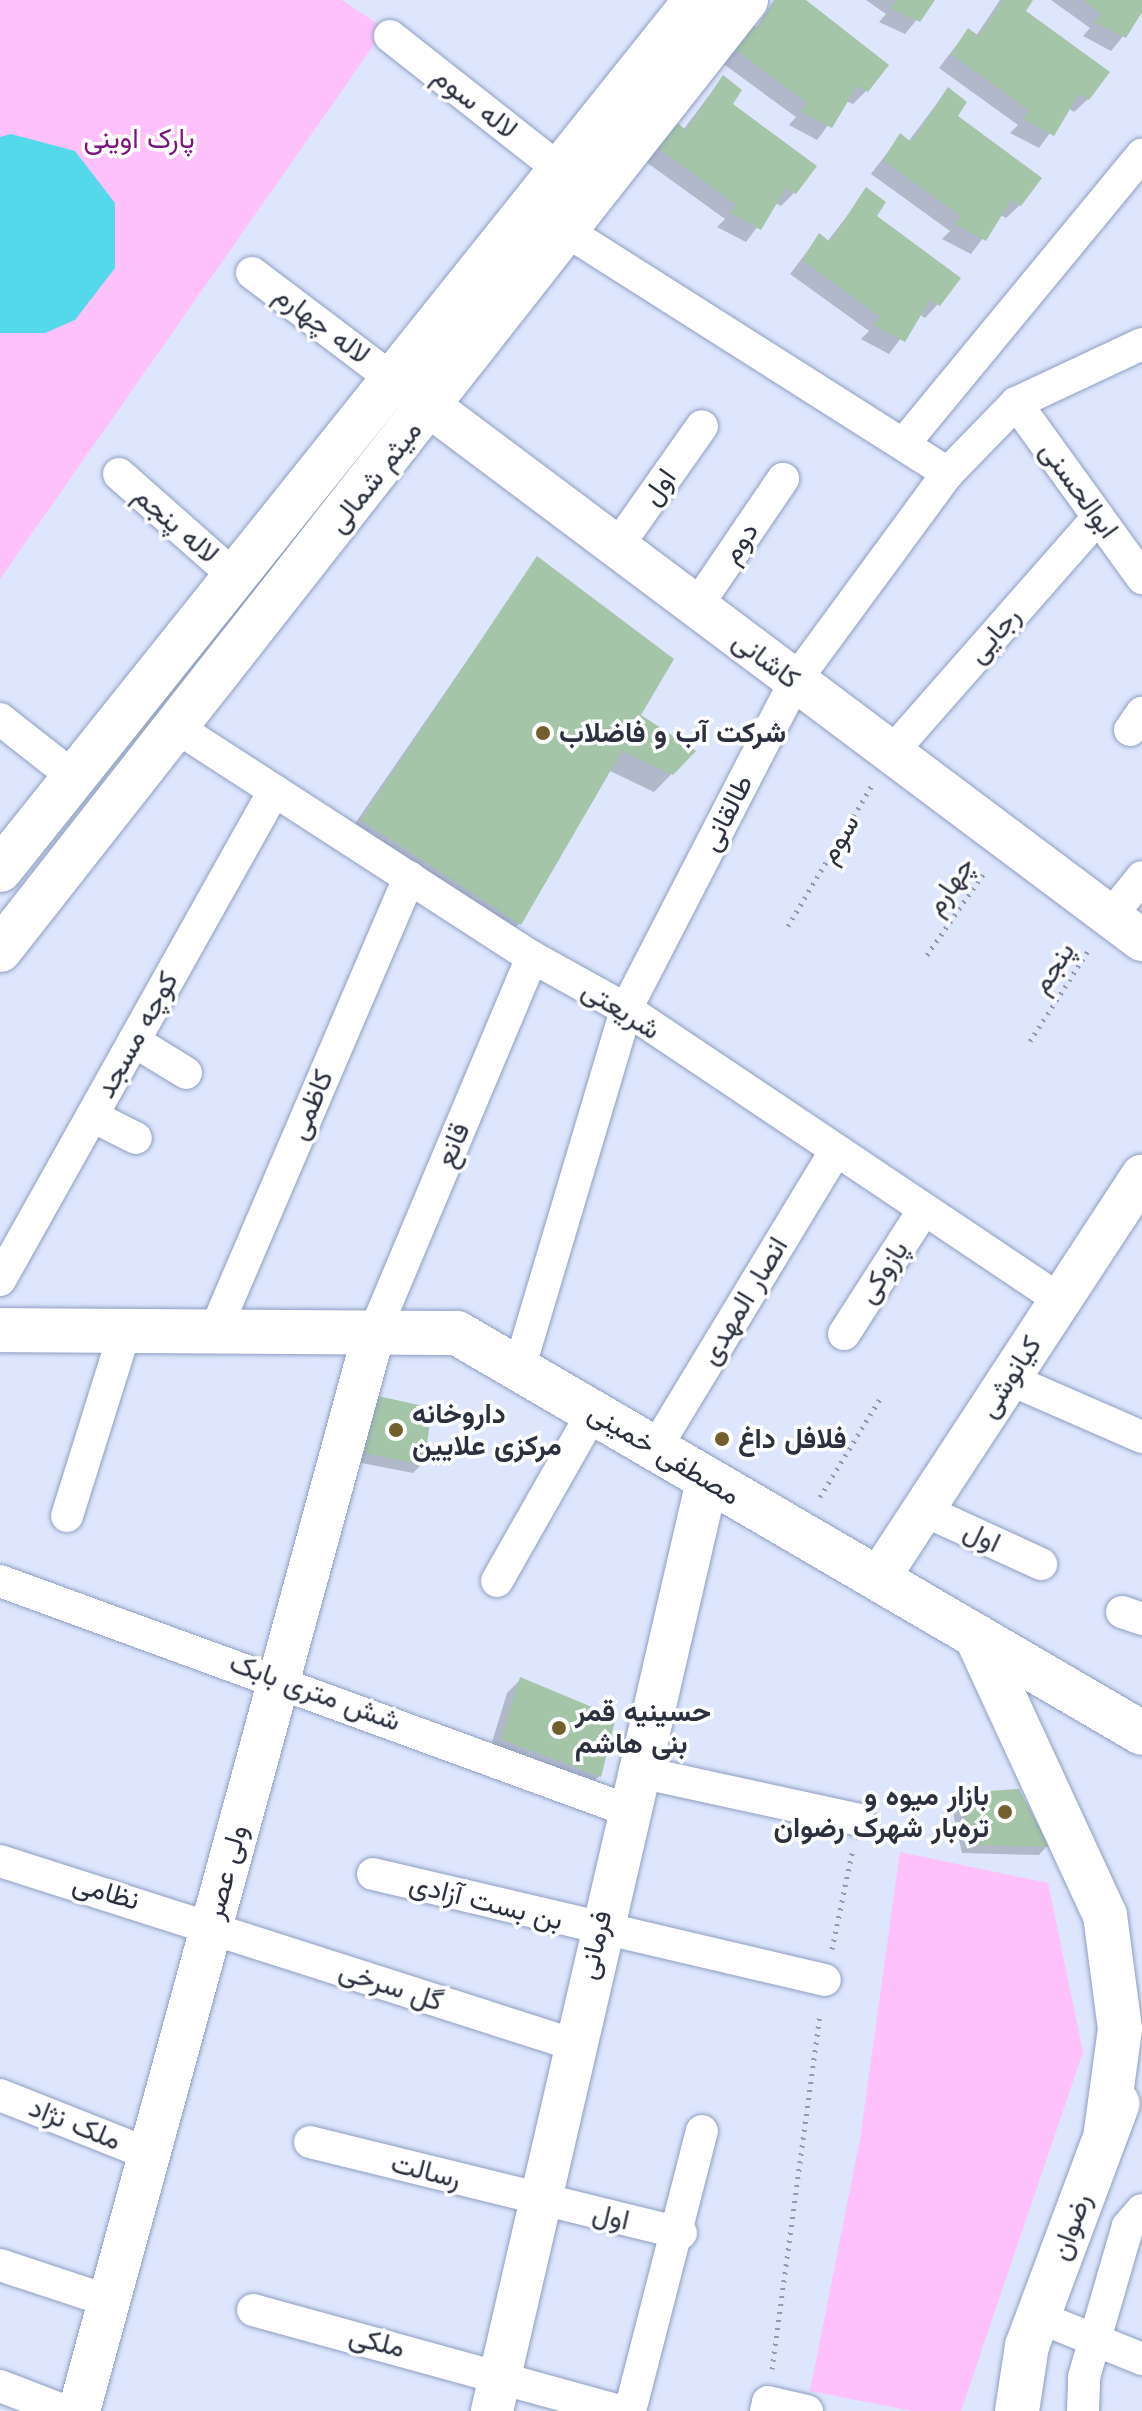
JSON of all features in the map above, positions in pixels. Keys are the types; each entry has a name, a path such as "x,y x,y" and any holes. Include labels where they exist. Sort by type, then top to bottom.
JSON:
{"main road":[{"name":"میثم شمالی","path":"0,870 696,0"},
{"name":"میثم شمالی","path":"0,950 568,232 746,0"},
{"name":"مصطفی خمینی","path":"1,1333 457,1333 1142,1733"},
{"path":"976,1636 1105,1915 1120,2029 1106,2131"},
{"name":"رضوان","path":"1017,2411 1038,2317 1106,2131 1142,2048"},
{"path":"1106,2131 1142,2097"}],"street":[{"name":"لاله سوم","path":"390,36 560,170"},
{"path":"906,441 1142,155"},
{"path":"568,232 906,441 948,473"},
{"name":"لاله چهارم","path":"252,273 391,378"},
{"name":"طالقانی","path":"519,1369 626,1009 795,681 948,473 1016,403 1142,344"},
{"name":"کاشانی","path":"391,378 1126,929"},
{"name":"ابوالحسنی","path":"1016,403 1142,578"},
{"name":"اول","path":"616,548 702,426"},
{"name":"لاله پنجم","path":"119,474 233,575"},
{"name":"دوم","path":"696,607 783,479"},
{"name":"رجایی","path":"891,753 1098,517"},
{"path":"0,719 75,778"},
{"name":"شریعتی","path":"176,727 532,957 626,1009 834,1153 1060,1300"},
{"name":"کوچه مسجد","path":"0,1280 274,791"},
{"name":"کاظمی","path":"214,1333 409,877"},
{"path":"1126,929 1142,877"},
{"name":"قانع","path":"374,1333 532,957"},
{"path":"134,1041 186,1073"},
{"path":"92,1116 136,1138"},
{"name":"انصار المهدی","path":"655,1449 834,1153"},
{"name":"کیانوشی","path":"878,1579 1060,1300 1135,1201"},
{"name":"پازوکی","path":"844,1334 923,1211"},
{"path":"67,1516 125,1331"},
{"name":"ولی عصر","path":"79,2411 374,1333"},
{"path":"1009,1379 1142,1437"},
{"path":"497,1581 593,1412"},
{"name":"فرمانی","path":"496,2392 541,2200 572,2044 707,1481"},
{"name":"اول","path":"923,1510 1041,1564"},
{"name":"شش متری بابک","path":"0,1581 279,1677 631,1790 859,1820"},
{"name":"نظامی","path":"0,1861 212,1923"},
{"name":"بن بست آزادی","path":"373,1874 825,1980"},
{"name":"گل سرخی","path":"212,1923 572,2044"},
{"name":"ملک نژاد","path":"0,2095 149,2154"},
{"path":"630,2411 681,2233 702,2131"},
{"name":"رسالت","path":"310,2142 541,2200"},
{"name":"اول","path":"541,2200 681,2233"},
{"path":"1083,2411 1096,2342 1128,2226 1142,2210"},
{"path":"0,2265 109,2301"},
{"name":"ملکی","path":"253,2310 496,2392 619,2411"},
{"path":"1038,2317 1142,2359"},
{"path":"0,2386 65,2411"},
{"path":"767,2406 807,2411"}],"path":[{"name":"سوم","path":"788,926 891,753"},
{"name":"چهارم","path":"927,955 1007,840"},
{"name":"پنجم","path":"1030,1041 1126,929"},
{"path":"799,1532 881,1397"},
{"path":"767,2406 825,1980 859,1820"}],"green space":[{"name":"پارک اوینی","path":"0,0 342,0 385,29 0,579"},
{"path":"900,1852 1048,1883 1083,2052 961,2411 913,2411 810,2391 860,2139"}],"water":[{"path":"11,134 75,151 115,203 115,268 75,320 45,333 0,333 0,137"}],"building":[{"path":"776,0 806,0 889,65 868,92 857,86 832,128 800,111 808,103 730,46 747,19 757,28"},
{"path":"898,0 935,0 920,22 890,8"},
{"path":"1003,0 1033,0 1026,11 1110,72 1089,100 1079,94 1054,136 1022,118 1030,111 951,54 968,28 979,36"},
{"path":"1083,0 1142,0 1142,12 1126,38 1094,22 1102,14"},
{"path":"723,75 742,90 733,104 817,166 796,194 786,188 761,230 729,212 737,205 658,148 675,121 686,130"},
{"path":"948,87 967,102 958,116 1042,178 1021,206 1011,200 986,241 954,224 962,217 883,160 900,133 911,142"},
{"path":"866,187 886,202 877,216 961,278 940,306 930,300 905,342 873,325 881,317 802,260 819,233 830,242"},
{"name":"شرکت آب و فاضلاب","path":"537,556 674,659 641,715 696,751 673,775 622,751 521,925 361,820"},
{"name":"داروخانه مرکزی علایین","path":"369,1394 432,1408 424,1465 359,1452"},
{"name":"حسینیه قمر بنی هاشم","path":"520,1677 616,1717 601,1777 501,1739"},
{"path":"1019,1789 1050,1847 971,1845 959,1793"}],"place":[{"name":"شرکت آب و فاضلاب","path":"543,733"},
{"name":"داروخانه مرکزی علایین","path":"396,1430"},
{"name":"فلافل داغ","path":"722,1439"},
{"name":"حسینیه قمر بنی هاشم","path":"559,1728"},
{"name":"بازار میوه و تره‌بار شهرک رضوان","path":"1005,1812"}]}
